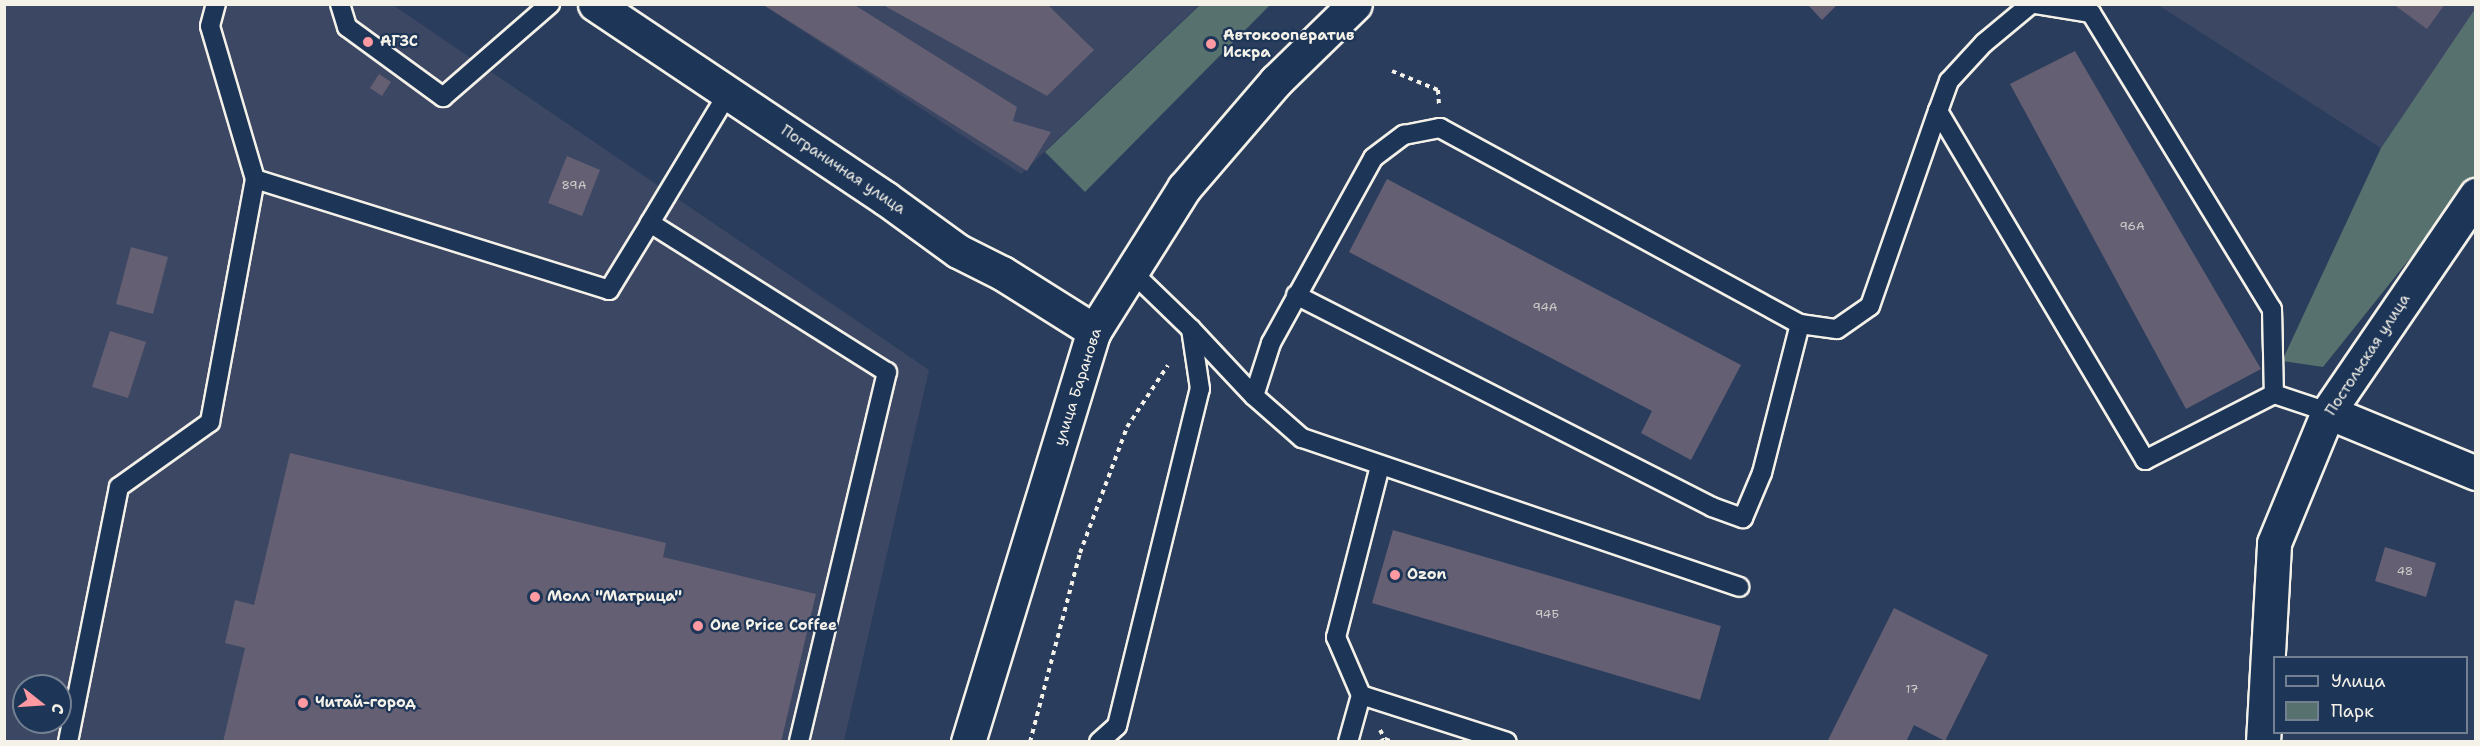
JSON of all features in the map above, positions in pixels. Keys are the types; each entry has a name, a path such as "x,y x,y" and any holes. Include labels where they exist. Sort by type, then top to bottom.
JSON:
{"street":[{"name":"Пограничная улица","path":"595,4 885,198 958,251 1002,273 1094,331"},
{"name":"улица Баранова","path":"968,741 1094,331 1184,188 1276,81 1355,4"},
{"name":"Постольская улица","path":"2263,741 2274,543 2328,412 2475,195"},
{"path":"2328,412 2475,474"}],"lane":[{"path":"68,741 119,487 210,422 255,179 210,26 216,4"},
{"path":"340,4 347,27 443,97 550,4"},
{"path":"1254,396 1271,343 1373,158 1404,135 1440,128 1800,324 1837,329 1870,306 1949,81 1984,44 2031,4"},
{"path":"2037,4 2091,13 2272,309 2274,394"},
{"path":"255,179 609,290 728,93"},
{"path":"1938,111 2145,460 2274,394 2328,412"},
{"path":"650,223 887,372 799,741"},
{"path":"1131,271 1191,329 1254,396 1302,438 1739,587"},
{"path":"1296,295 1712,507 1743,518 1762,473 1800,324"},
{"path":"1099,741 1117,726 1200,389 1191,329"},
{"path":"1348,741 1361,694 1336,637 1380,465"},
{"path":"1361,694 1507,741"}],"path":[{"path":"1392,71 1438,90 1440,128"},
{"path":"1030,741 1080,553 1127,426 1191,329"},
{"path":"1380,741 1385,739 1393,741"}],"shaded area":[{"path":"2475,4 2476,9 2381,148 2158,5"},
{"path":"4,5 393,5 929,370 844,741 5,741"},
{"path":"763,5 1199,5 1021,174"}],"green space":[{"path":"1200,5 1270,5 1085,192 1045,152"},
{"path":"2475,9 2475,177 2323,367 2282,361 2381,148"}],"building":[{"path":"762,4 853,4 1017,107 1013,121 1051,132 1027,171"},
{"path":"1807,4 1838,4 1822,20"},
{"path":"2393,4 2445,4 2427,29"},
{"path":"883,5 1048,5 1094,50 1047,96"},
{"path":"2075,51 2261,369 2186,409 2010,84"},
{"path":"379,74 391,82 382,96 370,88"},
{"path":"567,156 600,170 582,216 548,203"},
{"path":"1387,179 1741,365 1691,460 1641,433 1652,411 1349,252"},
{"path":"131,247 168,257 153,314 116,304"},
{"path":"110,331 146,342 128,398 92,387"},
{"name":"Молл \"Матрица\"","path":"290,453 666,543 663,557 816,594 781,742 223,742 245,648 225,643 235,600 254,605"},
{"path":"1393,530 1721,626 1700,700 1372,603"},
{"path":"2385,547 2436,563 2426,597 2375,581"},
{"path":"1894,608 1988,655 1945,741 1914,725 1906,742 1827,742"}],"place":[{"name":"АГЗС","path":"368,42"},
{"name":"Автокооператив Искра","path":"1211,44"},
{"name":"Ozon","path":"1395,575"},
{"name":"Молл \"Матрица\"","path":"535,597"},
{"name":"One Price Coffee","path":"698,626"},
{"name":"Читай-город","path":"303,703"}]}
